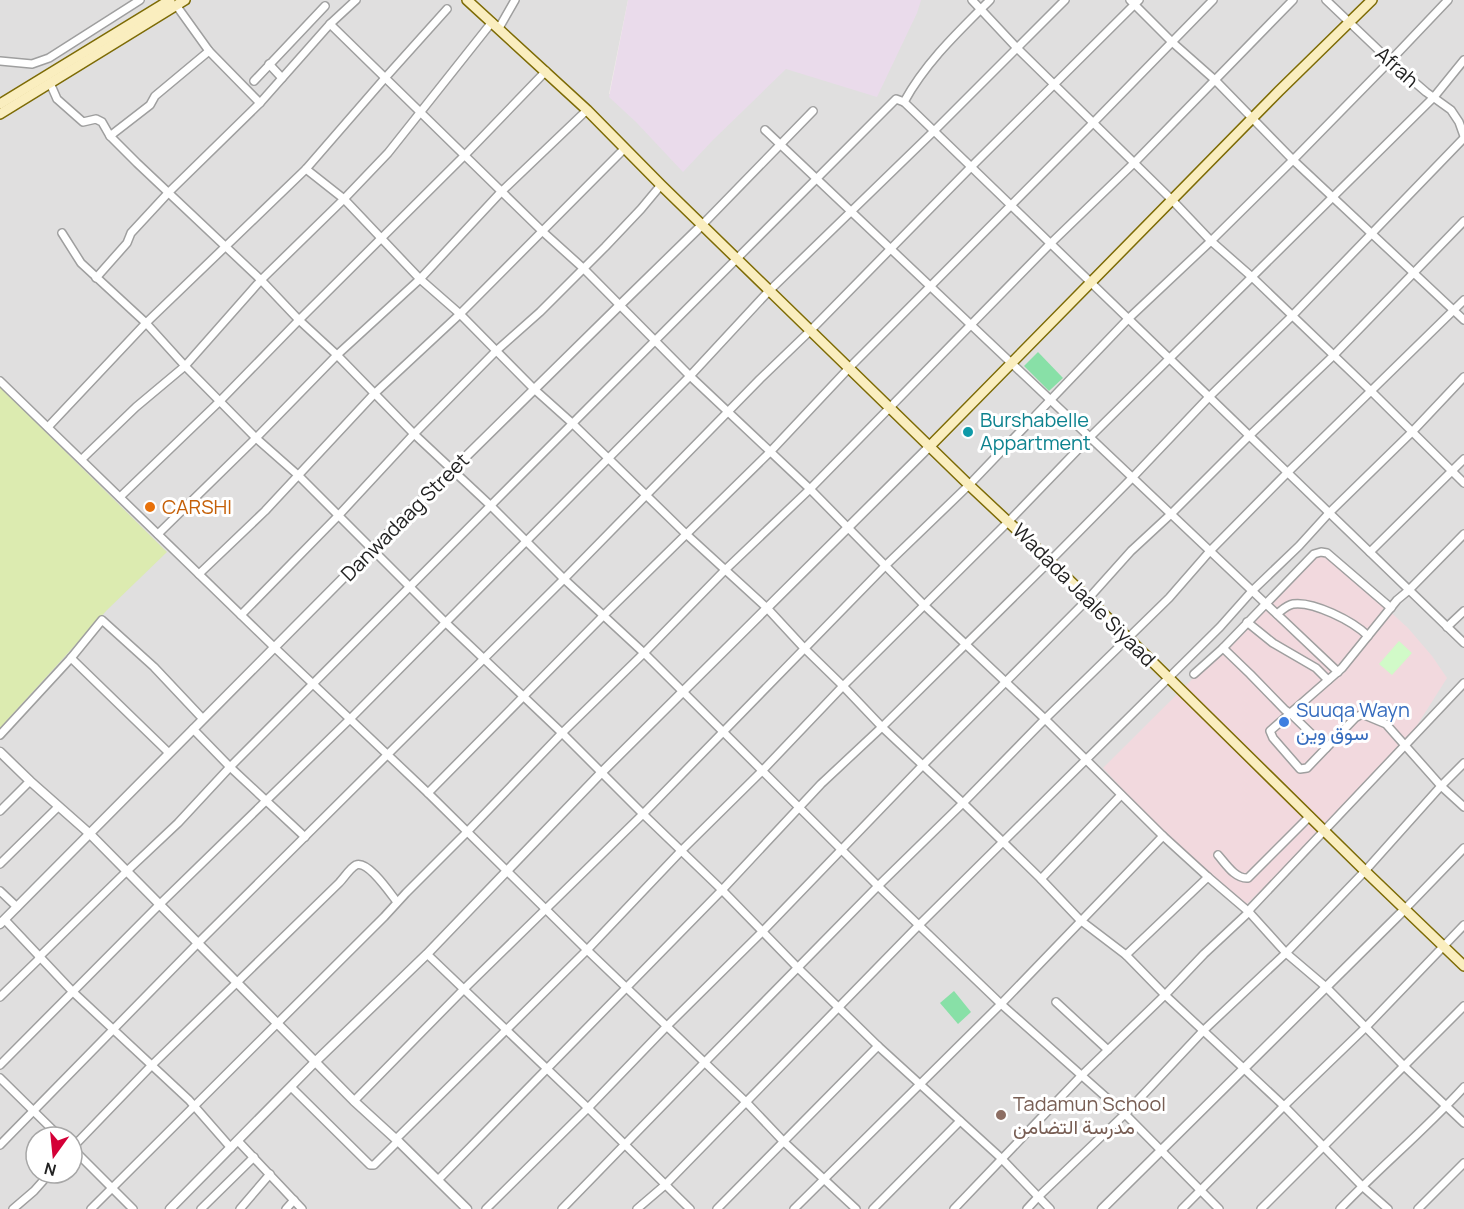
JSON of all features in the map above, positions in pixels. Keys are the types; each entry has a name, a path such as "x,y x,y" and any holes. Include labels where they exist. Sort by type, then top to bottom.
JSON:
{"main road":[{"name":"Wadada Jaale Siyaad","path":"467,0 587,110 661,185 1464,966"},
{"path":"930,446 1279,91 1372,0"},
{"path":"0,114 177,2"},
{"path":"0,104 177,2"}],"street":[{"path":"0,63 32,64 49,58 140,0"},
{"path":"96,278 127,243 131,233 169,192 260,103 330,24 356,0"},
{"path":"82,459 136,406 185,366 261,280 388,153 515,0"},
{"path":"972,0 1017,48 1211,241 1371,391 1464,483"},
{"path":"904,102 918,79 948,41 990,0"},
{"path":"0,1065 160,904 351,718 690,376 770,290 1065,0"},
{"path":"428,793 770,452 929,286 1214,0"},
{"path":"91,1209 376,925 562,733 725,570 810,489 1293,0"},
{"name":"Afrah","path":"1326,0 1390,62 1451,110 1459,122 1464,137"},
{"path":"354,1101 464,989 643,814 886,564 969,485 1128,319 1293,160 1448,0"},
{"path":"0,1145 198,943 1055,85 1134,1 1172,42 1215,80 1293,160 1464,320"},
{"path":"177,2 209,51 260,103"},
{"path":"254,81 325,6"},
{"path":"48,428 146,323 306,169 447,9"},
{"path":"330,24 501,192 620,304 728,413 810,489 925,606 1045,719 1163,836 1249,912 1286,953 1326,987 1464,1124"},
{"path":"110,136 150,105 155,96 209,51"},
{"path":"291,1087 369,1165 374,1165 421,1112 587,950 681,851 1090,437 1434,97 1464,60"},
{"path":"269,64 282,78"},
{"path":"120,497 220,401 546,71"},
{"path":"50,83 57,99 83,122 96,119 102,122 110,136 261,280 414,434 644,653 878,886 1001,1004 1125,1114 1219,1209"},
{"path":"0,997 178,823 230,767 896,99 904,102 1464,643"},
{"path":"158,534 337,355 420,279 501,192 587,110"},
{"name":"Danwadaag Street","path":"2,922 372,549 702,225 813,111"},
{"path":"765,130 1338,672"},
{"path":"438,1180 722,890 799,807 1050,561 1209,397 1292,316 1464,137"},
{"path":"199,574 265,512 374,394 460,314 624,148"},
{"path":"306,169 344,199 420,279 460,314 534,389 767,608 882,727 1041,879 1080,920 1126,955 1388,1209"},
{"path":"241,615 496,351 540,312 627,225 661,185"},
{"path":"486,1209 762,932 840,849 1088,599 1131,551 1334,356 1464,221"},
{"path":"62,233 81,263 146,323 256,438 299,476 445,622 562,733 878,1046 1001,1158 1050,1209"},
{"path":"562,1209 878,886 1169,598 1210,551 1287,473 1464,300"},
{"path":"637,1209 665,1185 838,1006 1220,627 1252,591 1464,377"},
{"path":"0,381 274,647 351,718 587,950 746,1102 784,1142 856,1209"},
{"path":"170,1209 315,1062 427,954 601,773 930,446"},
{"path":"1370,552 1464,459"},
{"path":"1464,534 1391,608 1338,672 1270,731 1273,738 1300,769 1307,768 1355,718 1362,714 1386,724 1441,786 1464,807"},
{"path":"1194,674 1223,648 1314,554 1328,553 1391,608"},
{"path":"1277,614 1295,604 1328,611 1352,623 1368,636"},
{"path":"1447,627 1464,611"},
{"path":"0,735 71,658 102,620 154,667 203,719"},
{"path":"1247,622 1273,642 1316,668 1328,680"},
{"path":"1223,648 1326,748"},
{"path":"71,658 169,753"},
{"path":"954,1209 1081,1076 1249,912 1464,683"},
{"path":"193,729 305,837"},
{"path":"0,752 90,834 354,1101 467,1209"},
{"path":"1027,1209 1125,1114 1204,1030 1286,953 1464,763"},
{"path":"0,811 30,781"},
{"path":"1041,879 1121,795"},
{"path":"0,864 58,807"},
{"path":"1218,855 1238,876 1243,879 1248,878 1310,816"},
{"path":"794,1209 1001,1004 1163,836"},
{"path":"1102,1209 1464,848"},
{"path":"84,1136 151,1066 357,865 369,868 398,902"},
{"path":"1126,955 1208,877"},
{"path":"0,891 17,908"},
{"path":"2,922 235,1145 254,1157 302,1209"},
{"path":"1182,1209 1365,1028 1464,925"},
{"path":"427,954 690,1209"},
{"path":"1056,1002 1108,1050"},
{"path":"1261,1209 1464,1006"},
{"path":"717,1209 878,1046"},
{"path":"0,1078 48,1125"},
{"path":"1341,1209 1464,1087"},
{"path":"873,1209 960,1121"},
{"path":"201,1209 254,1157"},
{"path":"84,1160 133,1209"},
{"path":"1418,1209 1464,1163"},
{"path":"240,1209 270,1174"},
{"path":"13,1209 39,1185"},
{"path":"285,1209 294,1200"}],"shaded area":[{"path":"0,0 628,0 609,94 780,67 913,0 1464,0 1464,1209 0,1209"},
{"path":"628,0 921,0 877,97 786,69 683,172 609,97"},
{"name":"Suuqa Wayn سوق وين","path":"1322,550 1408,628 1447,678 1402,749 1245,906 1208,874 1135,803 1103,768"}],"green space":[{"path":"1038,352 1063,378 1049,391 1024,366"},
{"path":"0,387 167,552 107,610 0,728"},
{"path":"1399,641 1412,653 1392,675 1379,664"},
{"path":"954,991 971,1012 958,1024 940,1003"}],"place":[{"name":"Burshabelle Appartment","path":"968,432"},
{"name":"CARSHI","path":"150,507"},
{"name":"Suuqa Wayn سوق وين","path":"1284,722"},
{"name":"Tadamun School مدرسة التضامن","path":"1001,1115"}]}
